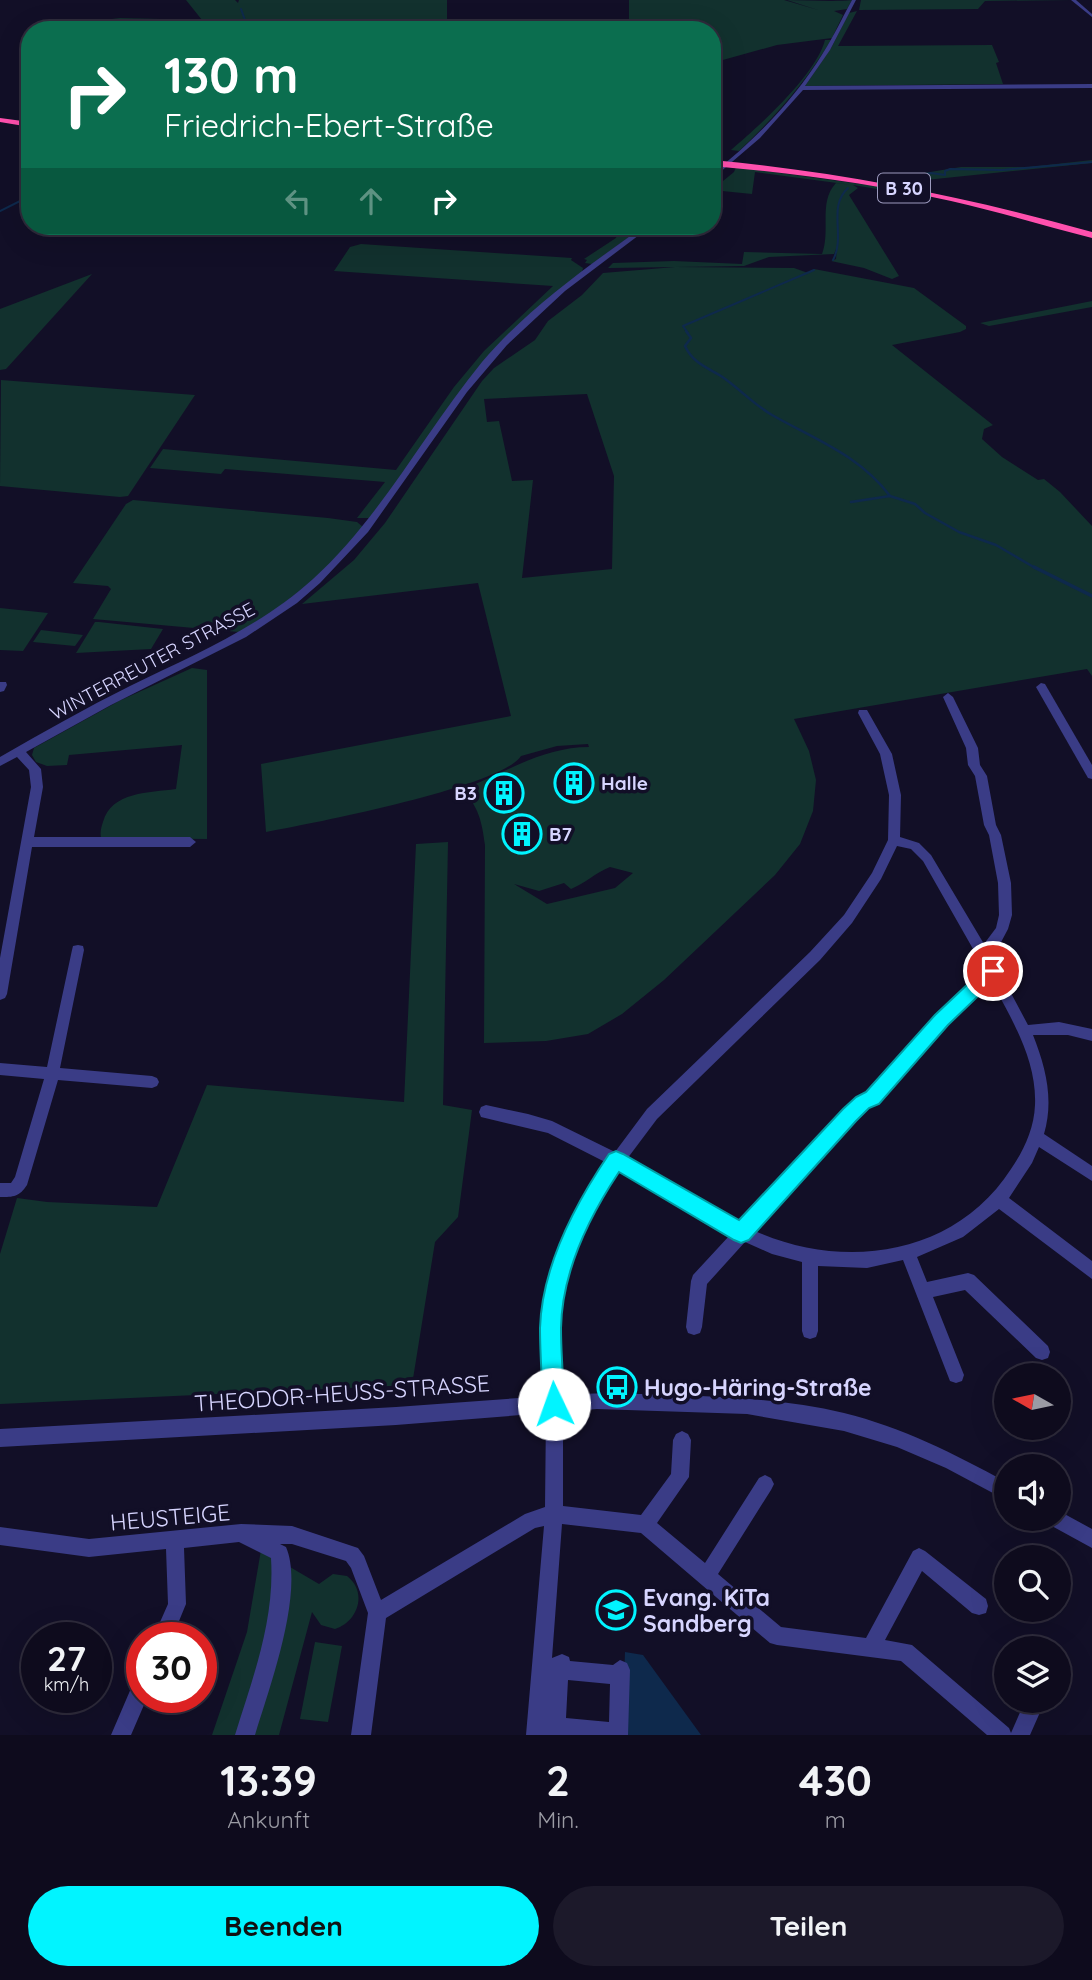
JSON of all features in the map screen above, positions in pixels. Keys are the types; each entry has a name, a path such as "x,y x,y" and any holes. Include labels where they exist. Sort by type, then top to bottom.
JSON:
{"highway":[{"path":"0,122 21,126"},
{"name":"B 30","path":"721,162 812,173 909,190 1092,232"}],"street":[{"path":"721,169 801,88 823,58 854,0"},
{"path":"1073,0 1092,16"},
{"path":"801,88 1092,86"},
{"name":"WINTERREUTER STRASSE","path":"10,757 108,702 186,666 264,622 316,583 373,522 459,398 498,350 568,285 636,235"},
{"path":"1041,687 1092,775"},
{"path":"948,697 972,748 974,765 981,776 990,825 995,835 1008,915 994,945 982,953"},
{"path":"536,1735 554,1514 556,1442 551,1326 560,1270 591,1197 652,1114 815,956 848,919 877,876 894,840 897,816 892,775 886,754 863,713"},
{"path":"0,748 10,757 35,769 37,777 29,842 0,994"},
{"path":"486,1112 550,1127 616,1160 741,1233 787,1254 810,1259 861,1263 908,1253 959,1231 999,1200 1028,1157 1037,1139 1042,1114 1041,1082 1035,1054 1026,1031 927,858 915,846 894,840"},
{"path":"29,842 190,842"},
{"path":"8,1190 22,1180 52,1074 78,950"},
{"path":"694,1327 699,1281 862,1102 873,1098 955,1005 993,971"},
{"path":"1026,1031 1049,1028 1082,1031 1092,1035"},
{"path":"0,1069 152,1082"},
{"path":"1037,1139 1092,1174"},
{"path":"999,1200 1092,1271"},
{"path":"908,1253 956,1376"},
{"path":"810,1259 810,1331"},
{"path":"924,1291 968,1281 1042,1352"},
{"name":"THEODOR-HEUSS-STRASSE","path":"0,1438 396,1416 554,1404 627,1401 747,1406 792,1411 844,1422 897,1439 952,1462 994,1485"},
{"path":"645,1524 680,1477 682,1440"},
{"path":"706,1577 765,1484"},
{"path":"377,1613 531,1520 554,1514 645,1524 778,1636 905,1652 1002,1735"},
{"path":"1071,1527 1092,1539"},
{"path":"241,1533 292,1535 352,1554 358,1562 377,1613 359,1733 361,1735"},
{"name":"HEUSTEIGE","path":"0,1536 89,1548 241,1533 280,1553 284,1582 280,1617 245,1735"},
{"path":"169,1622 177,1604 175,1538"},
{"path":"872,1647 919,1557 979,1606"},
{"path":"559,1664 562,1664 562,1670 618,1675 620,1670 617,1735 558,1727 558,1733 555,1733 559,1664"},
{"path":"121,1735 130,1713"},
{"path":"1020,1735 1030,1713"}],"green space":[{"path":"186,0 235,0 238,3 239,0 447,0 447,21 110,21 120,18 202,20"},
{"path":"629,0 784,0 818,10 787,0 852,0 847,9 834,11 843,15 832,38 777,45 721,61 721,21 629,21"},
{"path":"861,0 1071,0 985,1 978,9 859,10"},
{"path":"857,11 838,46 992,45 999,62 996,63 1003,84 805,86 831,48 849,13"},
{"path":"825,40 831,40 789,99 739,151 731,150 798,84 810,69"},
{"path":"1092,160 1092,163 916,181 899,177 961,167 1029,167"},
{"path":"736,167 890,188 889,191 853,185 858,188 849,195 899,276 892,279 864,268 831,261 836,259 837,247 834,254 769,257 744,266 608,268 613,263 674,261 742,264 744,252 822,254 827,199 836,183 852,185 755,172 752,194 721,191 721,183"},
{"path":"617,235 632,235 592,264 585,263 587,260 584,259"},
{"path":"361,244 572,258 571,260 583,268 582,272 490,355 372,518 357,518 385,482 225,469 221,474 150,468 163,449 396,470 454,387 484,351 553,286 334,271 350,247"},
{"path":"675,267 794,268 808,273 814,269 914,288 966,326 966,329 960,332 892,345 993,425 984,429 982,439 1002,457 1038,480 1044,479 1092,526 1092,676 1087,669 794,719 809,751 816,780 813,811 800,844 775,875 664,980 622,1014 588,1034 546,1041 484,1043 485,845 476,808 461,790 539,756 589,747 588,744 557,746 521,756 506,768 443,792 361,813 266,832 261,764 511,716 478,583 302,604 354,560 385,523 482,381 494,368 535,340 548,321 582,295 603,273","holes":["587,394 614,476 612,569 522,578 533,480 512,481 499,421 487,422 484,399","610,867 633,873 615,888 547,904 514,884 539,891 564,883 571,889"]},
{"path":"92,274 6,369 0,370 0,309"},
{"path":"1092,301 1092,307 989,326 980,323"},
{"path":"1,380 195,395 128,496 120,497 0,486"},
{"path":"133,500 328,518 357,522 363,527 321,574 274,611 239,632 93,619 111,589 108,586 73,583 126,504"},
{"path":"0,608 48,613 23,651 0,650"},
{"path":"95,622 163,629 151,649 76,653"},
{"path":"41,630 83,635 75,646 33,642"},
{"path":"192,668 207,670 207,839 101,838 103,822 114,804 133,795 176,789 182,745 69,755 67,765 47,766 36,762 32,755 34,748 119,701"},
{"path":"448,842 443,1105 472,1110 458,1217 435,1242 412,1385 0,1404 0,1254 17,1198 157,1207 207,1085 404,1102 416,844"},
{"path":"261,1550 319,1584 333,1574 347,1576 357,1590 358,1606 350,1620 335,1629 321,1625 312,1612 279,1735 212,1735 247,1632"},
{"path":"315,1642 342,1646 328,1722 300,1719"}],"water":[{"path":"625,1652 643,1655 701,1735 622,1735"}],"waterway":[{"path":"241,9 245,21"},
{"path":"905,178 931,173 945,175 945,171 950,169 1002,170 1092,162"},
{"path":"833,260 838,241 837,213 842,196 848,188"},
{"path":"0,211 21,200"},
{"path":"688,333 683,326 814,270"},
{"path":"686,331 691,338 685,346 696,361 728,381 765,411 851,459 890,496"},
{"path":"851,502 890,496"},
{"path":"890,496 915,504 925,513 959,532 996,545 1037,569"},
{"path":"1034,567 1092,596"}],"place":[{"name":"Halle","path":"574,783"},
{"name":"B3","path":"504,793"},
{"name":"B7","path":"522,834"},
{"name":"Hugo-Häring-Straße","path":"617,1387"},
{"name":"Evang. KiTa Sandberg","path":"616,1610"}],"route":[{"path":"554,1404 551,1326 553,1300 560,1270 591,1197 616,1160 741,1233 862,1102 873,1098 942,1020 993,971"}]}
